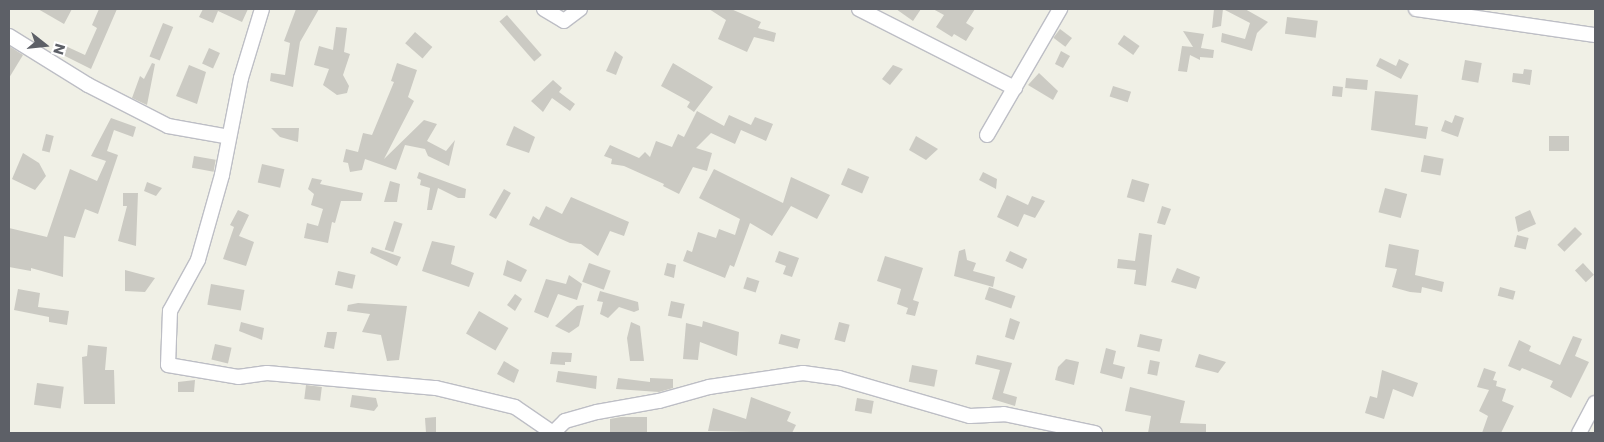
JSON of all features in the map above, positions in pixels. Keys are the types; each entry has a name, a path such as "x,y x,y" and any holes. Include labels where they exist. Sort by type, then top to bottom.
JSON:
{"street":[{"path":"262,9 241,78 229,137 198,260 170,311 168,365 238,377 276,374 436,388 516,407 553,433 565,421 597,412 659,401 709,387 803,373 839,378 970,416 1004,414 1095,433"},
{"path":"544,9 564,22 580,9"},
{"path":"859,9 1015,88"},
{"path":"986,135 1060,9"},
{"path":"1416,9 1595,35"},
{"path":"9,36 88,85 168,126 229,137"},
{"path":"1579,433 1595,403"}],"building":[{"path":"38,9 72,9 64,24"},
{"path":"99,9 117,9 91,69 55,51 59,43 85,55 97,28 92,25"},
{"path":"203,9 248,9 242,22 218,11 213,23 199,17"},
{"path":"296,9 319,9 300,42 293,87 270,81 271,73 285,75 290,43 284,41"},
{"path":"709,9 731,9 761,22 758,28 776,33 774,42 754,37 747,52 718,39 726,20"},
{"path":"896,9 921,9 913,21"},
{"path":"933,9 975,9 966,23 974,28 966,41 954,34 952,37 936,27 944,15"},
{"path":"1214,9 1223,9 1221,26 1212,28"},
{"path":"1223,9 1245,9 1268,22 1257,33 1252,51 1221,42 1222,33 1245,39 1250,23"},
{"path":"507,15 542,55 534,62 499,22"},
{"path":"1287,17 1318,21 1316,38 1285,34"},
{"path":"163,23 173,27 160,60 150,56"},
{"path":"336,27 347,28 344,52 350,54 343,75 349,86 347,93 337,95 323,85 329,69 314,65 319,46 333,50"},
{"path":"1060,29 1072,38 1065,47 1053,38"},
{"path":"1183,31 1204,34 1201,48 1214,50 1213,58 1200,57 1200,60 1190,55 1187,72 1178,71 1182,46 1193,47"},
{"path":"415,32 432,47 423,58 405,43"},
{"path":"1124,35 1140,46 1133,55 1118,44"},
{"path":"9,46 23,55 9,78"},
{"path":"209,48 220,53 213,68 202,64"},
{"path":"615,51 623,57 616,75 606,71"},
{"path":"1061,51 1070,56 1063,68 1055,64"},
{"path":"1380,58 1396,66 1399,59 1409,64 1401,79 1376,66"},
{"path":"1465,60 1482,63 1478,83 1462,80"},
{"path":"152,63 155,64 147,105 132,98 140,76 144,79"},
{"path":"397,63 417,70 408,97 414,101 384,159 424,120 437,124 427,141 446,151 455,140 449,166 428,156 425,149 405,145 396,170 365,159 362,170 350,172 348,163 343,162 346,149 358,152 363,133 372,135 394,82 391,81"},
{"path":"673,63 713,87 694,112 687,107 690,102 661,86"},
{"path":"189,65 206,72 197,104 176,96"},
{"path":"893,65 903,69 890,85 882,79"},
{"path":"1524,69 1532,70 1530,85 1512,82 1513,73 1523,74"},
{"path":"1039,73 1058,91 1053,100 1028,85"},
{"path":"1346,78 1368,80 1367,90 1345,88"},
{"path":"553,80 562,88 559,92 575,104 570,111 552,98 543,112 531,101"},
{"path":"1113,86 1131,92 1128,102 1110,96"},
{"path":"1333,86 1343,87 1342,97 1332,96"},
{"path":"1375,91 1418,95 1415,125 1428,127 1426,139 1371,130"},
{"path":"697,111 724,126 729,115 751,125 755,117 773,124 766,141 741,130 735,144 711,133 696,148 712,153 707,171 693,167 679,194 663,186 664,184 624,166 611,164 612,159 604,156 610,145 639,158 645,152 650,157 656,141 672,147 678,134 684,137"},
{"path":"1455,115 1464,118 1458,137 1441,131 1445,120 1452,123"},
{"path":"111,118 136,127 133,137 114,130 107,151 118,155 98,214 85,209 75,238 64,236 63,277 31,268 31,271 9,267 9,228 47,237 70,169 97,181 106,161 91,156"},
{"path":"514,126 535,137 529,153 506,145"},
{"path":"271,128 299,128 298,142 280,137"},
{"path":"46,134 54,136 50,152 42,150"},
{"path":"916,136 938,149 926,160 909,150"},
{"path":"1549,136 1569,136 1569,151 1549,151"},
{"path":"23,153 39,163 46,176 35,190 12,179"},
{"path":"1424,155 1444,159 1440,176 1421,172"},
{"path":"194,156 216,160 214,172 192,168"},
{"path":"262,164 284,169 280,188 258,183"},
{"path":"848,168 869,177 862,194 841,185"},
{"path":"714,169 783,203 791,177 830,195 817,219 791,206 772,236 750,223 734,267 730,265 725,278 683,261 687,250 692,252 698,232 716,238 719,229 735,235 740,219 699,198"},
{"path":"419,172 466,189 465,198 458,198 438,188 432,210 427,210 430,188 420,185 421,180 417,178"},
{"path":"983,172 997,179 996,189 979,180"},
{"path":"312,178 322,180 320,184 363,193 361,201 341,201 335,223 332,222 328,243 304,238 307,223 318,226 323,209 311,205 314,194 308,189"},
{"path":"1132,179 1149,184 1144,202 1127,197"},
{"path":"390,181 400,184 397,202 384,202"},
{"path":"147,182 162,188 156,196 144,191"},
{"path":"1385,188 1407,194 1401,218 1379,212"},
{"path":"504,189 511,193 496,219 489,215"},
{"path":"123,193 138,193 136,246 118,241 127,206 123,206"},
{"path":"1007,195 1028,205 1032,196 1045,201 1035,218 1024,214 1018,227 997,217"},
{"path":"571,197 629,222 624,236 610,231 598,256 581,244 570,243 529,225 533,216 539,220 546,206 562,214"},
{"path":"1162,206 1171,209 1165,225 1157,223"},
{"path":"238,210 249,215 239,236 254,242 246,266 223,259 234,227 230,225"},
{"path":"1530,210 1536,224 1518,232 1515,217"},
{"path":"394,221 403,224 393,252 385,250"},
{"path":"1575,227 1582,234 1564,252 1557,245"},
{"path":"1139,233 1152,235 1146,286 1134,284 1136,270 1117,268 1118,259 1135,261"},
{"path":"1517,235 1529,238 1526,250 1514,247"},
{"path":"432,241 455,246 451,264 474,273 469,287 422,271"},
{"path":"1389,244 1419,250 1415,275 1444,282 1442,292 1422,287 1421,293 1410,292 1392,287 1397,269 1385,267"},
{"path":"372,247 401,257 397,266 370,253"},
{"path":"965,249 967,260 976,263 973,271 995,277 993,287 954,276 959,251"},
{"path":"779,251 799,258 792,277 783,274 786,266 775,262"},
{"path":"1010,251 1027,259 1023,269 1005,261"},
{"path":"885,256 923,268 913,300 919,302 915,316 906,314 908,308 897,304 901,289 877,281"},
{"path":"507,260 527,270 521,282 503,275"},
{"path":"589,263 611,271 604,290 582,282"},
{"path":"667,263 676,265 674,278 664,275"},
{"path":"1583,263 1594,275 1586,282 1575,271"},
{"path":"1177,268 1200,277 1196,289 1171,282"},
{"path":"125,270 155,278 145,292 125,291"},
{"path":"338,271 356,275 352,289 335,285"},
{"path":"569,275 582,284 577,300 558,294 548,318 534,312 546,279 566,284"},
{"path":"747,277 759,281 756,292 743,288"},
{"path":"211,284 244,290 241,311 207,305"},
{"path":"989,287 1015,296 1011,308 985,299"},
{"path":"1500,287 1515,291 1513,300 1498,296"},
{"path":"18,289 40,293 38,307 69,311 67,325 49,322 49,317 14,310"},
{"path":"600,291 638,302 639,310 634,312 619,307 608,318 600,314 603,302 597,301"},
{"path":"515,294 522,299 515,311 507,305"},
{"path":"671,301 685,304 682,319 668,316"},
{"path":"358,303 407,306 399,360 387,361 381,335 362,332 370,314 347,311 348,305"},
{"path":"584,305 579,326 569,333 555,326 577,306"},
{"path":"479,311 508,328 495,351 466,334"},
{"path":"1010,318 1020,322 1014,340 1005,337"},
{"path":"703,321 739,332 737,356 700,342 698,360 683,359 686,323 702,327"},
{"path":"241,322 264,328 262,340 239,331"},
{"path":"631,322 640,326 644,361 630,361 627,338"},
{"path":"839,322 850,325 845,342 834,339"},
{"path":"327,332 337,332 334,349 324,347"},
{"path":"781,334 800,339 798,349 778,344"},
{"path":"1140,334 1162,339 1159,352 1137,347"},
{"path":"1573,336 1582,339 1575,356 1589,362 1571,398 1550,387 1553,381 1522,368 1520,371 1508,366 1519,340 1531,346 1529,351 1560,365"},
{"path":"215,344 232,348 228,363 211,360"},
{"path":"88,345 107,347 105,370 114,370 115,404 84,404 82,357 87,356"},
{"path":"1106,348 1116,351 1113,364 1125,367 1122,379 1100,373"},
{"path":"552,352 572,353 571,362 565,362 565,365 550,364"},
{"path":"1199,354 1226,362 1218,373 1195,367"},
{"path":"977,355 1012,363 1003,393 1017,397 1015,406 992,399 1000,370 975,364"},
{"path":"1066,359 1079,362 1074,385 1055,380 1058,367"},
{"path":"1150,360 1160,362 1157,376 1147,374"},
{"path":"504,361 519,370 514,383 497,374"},
{"path":"912,365 938,370 934,387 909,382"},
{"path":"1484,368 1496,372 1493,380 1497,381 1496,386 1506,389 1502,401 1514,406 1501,433 1482,433 1488,416 1479,411 1489,390 1477,387"},
{"path":"1382,370 1418,383 1413,397 1393,389 1384,419 1365,413 1370,396 1377,398"},
{"path":"558,371 597,376 596,389 556,382"},
{"path":"618,378 650,382 650,378 673,379 673,388 659,392 616,389"},
{"path":"195,380 194,392 178,392 178,382"},
{"path":"37,383 64,387 61,409 34,405"},
{"path":"306,385 322,387 320,401 304,399"},
{"path":"1130,387 1185,401 1180,423 1206,424 1206,433 1148,433 1151,416 1125,411"},
{"path":"352,395 376,398 378,406 374,411 350,407"},
{"path":"751,397 791,412 787,421 796,425 792,433 708,431 713,408 746,419"},
{"path":"857,398 874,401 871,414 855,411"},
{"path":"436,417 436,433 426,433 425,418"},
{"path":"647,417 647,433 610,433 610,419"}]}
